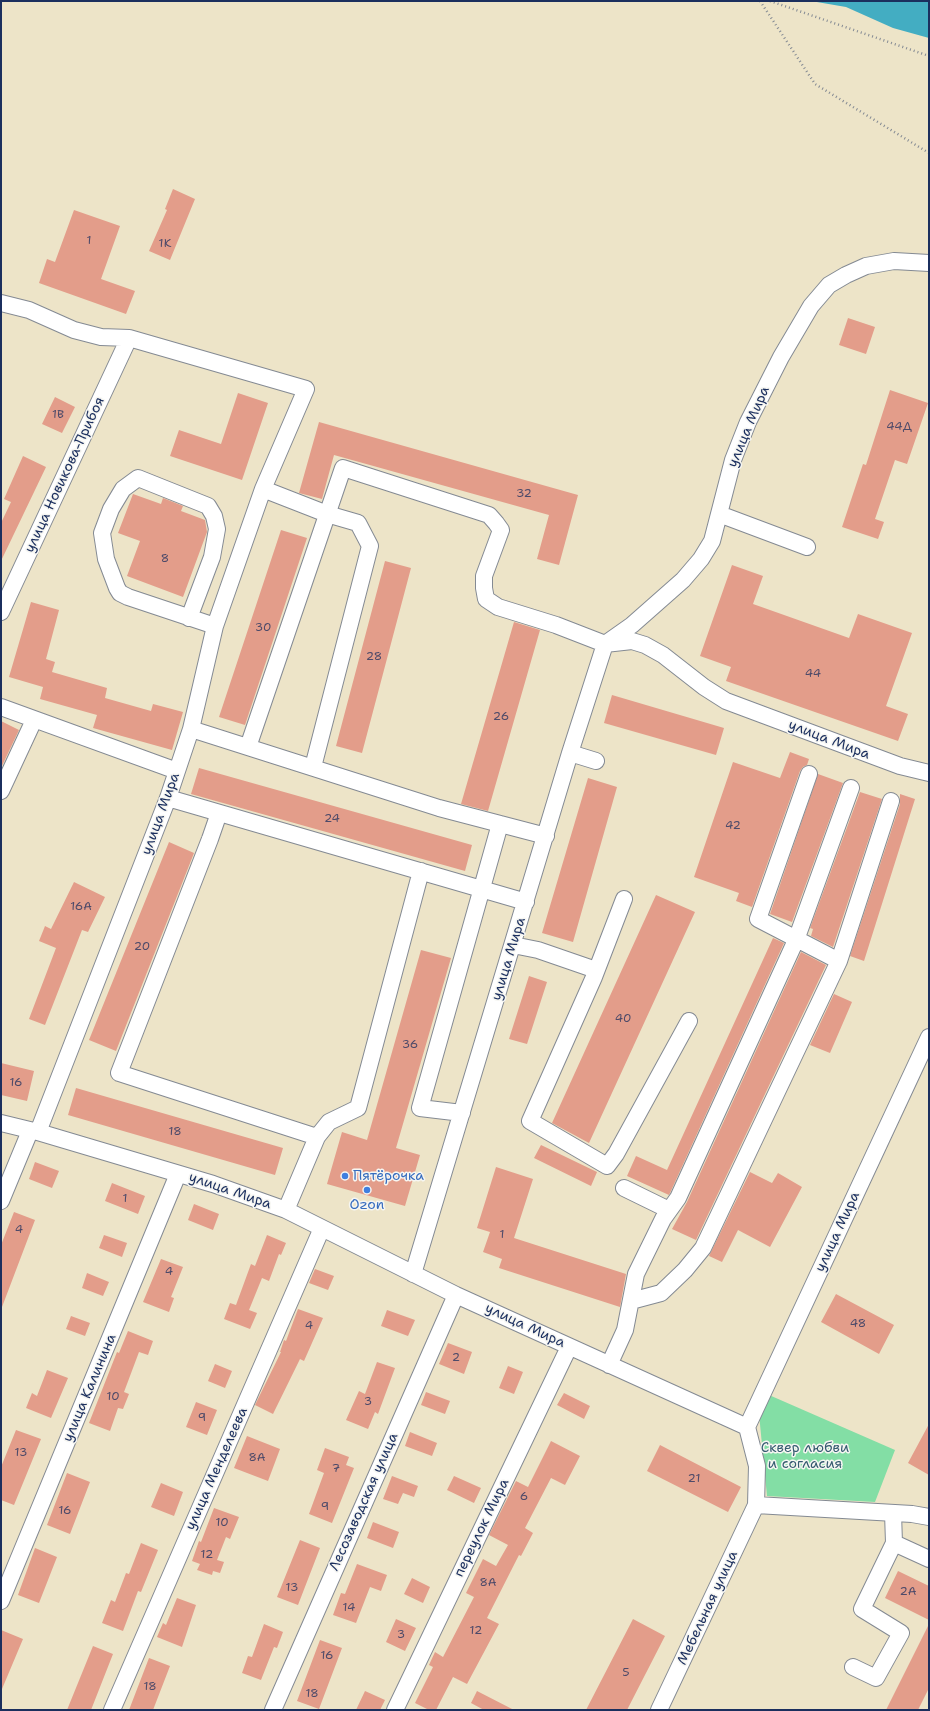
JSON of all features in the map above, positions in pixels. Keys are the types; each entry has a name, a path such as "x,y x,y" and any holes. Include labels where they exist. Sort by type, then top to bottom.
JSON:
{"street":[{"name":"улица Мира","path":"413,1274 570,753 605,644 632,625 683,580 702,559 712,541 733,460 748,422 781,356 811,306 829,285 866,266 894,261 929,263"},
{"path":"1,303 29,310 74,330 101,337 129,338"},
{"name":"улица Мира","path":"34,1132 168,798 191,729 215,626 263,489 306,389 129,338"},
{"name":"улица Новикова-Прибоя","path":"1,612 129,338"},
{"path":"248,746 343,468 489,515 501,530 484,576 486,599 498,607 556,625 605,644"},
{"path":"190,618 212,556 217,529 214,516 208,506 138,478 123,489 111,509 102,533 106,559 117,588 120,593 128,597 190,618 215,626"},
{"path":"263,489 327,514 358,522 370,546 313,767"},
{"path":"719,514 807,547"},
{"name":"улица Мира","path":"605,644 632,641 646,644 663,655 704,687 726,701 900,766 929,774"},
{"path":"1,707 177,770"},
{"path":"1,792 34,720"},
{"path":"191,729 439,808 546,836"},
{"path":"570,753 596,761"},
{"path":"809,774 758,919 839,961"},
{"path":"609,1365 625,1330 636,1274 663,1219 678,1198 796,940 851,788"},
{"path":"168,798 526,902"},
{"path":"631,1301 661,1293 685,1270 703,1248 839,961 891,801"},
{"path":"219,813 119,1073 317,1137"},
{"path":"462,1113 420,1108 500,824"},
{"path":"286,1210 317,1137 329,1122 358,1108 421,871"},
{"path":"624,899 596,970 530,1121 606,1166 616,1154 689,1021"},
{"path":"513,945 538,950 596,970"},
{"name":"улица Мира","path":"1,1123 178,1174 286,1210 456,1295 747,1427 929,1037"},
{"path":"1,1201 34,1132"},
{"name":"улица Калинина","path":"1,1601 178,1174"},
{"path":"624,1188 669,1210"},
{"name":"улица Менделеева","path":"112,1710 322,1228"},
{"name":"Лесозаводская улица","path":"273,1710 456,1295"},
{"name":"переулок Мира","path":"395,1710 569,1346"},
{"path":"747,1427 757,1466 756,1505 893,1513 929,1517"},
{"name":"Мебельная улица","path":"659,1710 756,1505"},
{"path":"853,1667 876,1678 901,1633 862,1609 894,1542 893,1513"},
{"path":"894,1542 929,1559"}],"path":[{"path":"760,1 814,84 929,153"},
{"path":"770,1 929,56"}],"green space":[{"name":"Сквер любви и согласия","path":"769,1395 895,1450 875,1502 767,1496 759,1414"}],"water":[{"path":"811,1 929,1 929,38 893,28 846,7"}],"building":[{"path":"173,189 195,199 170,260 149,251 167,210 165,209"},
{"path":"74,210 120,226 101,279 135,291 126,314 39,283 47,259 55,262"},
{"path":"848,318 875,327 866,354 839,345"},
{"path":"890,390 928,403 907,464 895,460 875,519 884,522 878,539 842,527 863,464 866,465"},
{"path":"238,393 268,403 242,480 170,456 179,430 221,444"},
{"path":"55,397 75,407 62,433 42,424"},
{"path":"319,422 578,495 559,565 537,559 549,515 334,455 322,499 299,493"},
{"path":"23,456 46,467 1,561 1,523 11,502 4,499"},
{"path":"133,494 161,504 163,498 183,506 181,511 205,520 207,532 183,597 127,576 140,541 118,533"},
{"path":"281,530 307,538 245,725 219,717"},
{"path":"385,561 411,568 362,753 336,746"},
{"path":"732,565 763,576 753,604 849,638 858,614 912,633 886,706 908,714 898,741 726,681 731,667 700,656"},
{"path":"31,602 59,610 46,659 55,662 52,672 107,688 105,698 151,711 153,704 183,712 172,750 93,728 97,715 40,699 43,687 9,677"},
{"path":"514,622 540,630 488,811 461,804"},
{"path":"612,695 724,728 716,755 604,723"},
{"path":"1,721 19,730 1,768"},
{"path":"790,752 809,759 807,765 800,771 752,907 736,901 739,893 694,877 733,762 780,778"},
{"path":"199,768 472,845 465,871 191,794"},
{"path":"818,774 843,783 792,922 770,914"},
{"path":"588,778 617,787 573,942 542,933"},
{"path":"860,792 882,799 833,947 811,936 813,929 810,928"},
{"path":"900,794 915,799 864,961 850,956 900,804"},
{"path":"169,842 194,853 116,1051 89,1040"},
{"path":"74,882 105,897 88,932 82,930 45,1025 29,1019 56,948 39,941 45,926 51,929"},
{"path":"656,895 695,912 589,1143 552,1123"},
{"path":"773,938 784,943 669,1195 627,1176 636,1156 667,1170"},
{"path":"421,950 451,958 396,1148 420,1155 405,1206 327,1184 342,1132 367,1140"},
{"path":"801,952 826,965 696,1240 672,1229 687,1202"},
{"path":"529,976 547,982 527,1044 509,1039"},
{"path":"834,994 852,1002 830,1053 810,1045"},
{"path":"1,1063 34,1071 27,1101 1,1095"},
{"path":"76,1088 283,1148 275,1175 68,1115"},
{"path":"541,1145 597,1172 591,1186 534,1158"},
{"path":"35,1162 59,1171 52,1188 29,1179"},
{"path":"496,1167 533,1179 514,1238 626,1274 620,1307 499,1268 502,1259 483,1252 490,1232 477,1228"},
{"path":"750,1172 772,1183 778,1173 802,1187 770,1247 738,1230 722,1262 709,1256"},
{"path":"112,1183 145,1196 138,1214 105,1201"},
{"path":"194,1204 219,1214 213,1230 188,1220"},
{"path":"14,1212 35,1220 2,1307 1,1245"},
{"path":"104,1235 127,1243 122,1257 99,1248"},
{"path":"267,1235 286,1243 281,1255 279,1254 269,1281 262,1278 249,1310 257,1313 250,1329 224,1319 230,1303 236,1305 251,1264 255,1266"},
{"path":"161,1259 183,1267 171,1297 174,1298 169,1312 143,1302"},
{"path":"315,1269 334,1276 328,1290 309,1283"},
{"path":"87,1273 109,1282 103,1296 82,1288"},
{"path":"836,1294 894,1325 879,1354 821,1322"},
{"path":"298,1309 323,1318 304,1361 300,1359 273,1414 255,1405 281,1352 284,1340 286,1341"},
{"path":"387,1310 415,1320 408,1336 381,1326"},
{"path":"71,1316 90,1323 85,1336 66,1329"},
{"path":"128,1331 153,1341 148,1355 139,1352 124,1392 129,1394 123,1409 118,1408 110,1431 89,1423 117,1352 119,1353"},
{"path":"448,1343 472,1352 464,1374 439,1364"},
{"path":"377,1362 395,1368 378,1414 375,1412 368,1429 346,1420 359,1391 365,1394"},
{"path":"215,1364 232,1371 225,1388 208,1381"},
{"path":"508,1366 523,1372 514,1394 499,1388"},
{"path":"47,1370 68,1378 51,1418 26,1408 32,1393 37,1396"},
{"path":"426,1392 450,1401 445,1414 421,1405"},
{"path":"564,1393 590,1406 584,1419 557,1405"},
{"path":"196,1402 217,1410 207,1435 186,1427"},
{"path":"929,1424 929,1475 908,1463"},
{"path":"16,1430 41,1439 14,1505 1,1500 1,1467"},
{"path":"410,1432 437,1443 432,1456 405,1446"},
{"path":"247,1436 280,1449 268,1481 234,1468"},
{"path":"551,1441 580,1456 565,1485 551,1478 525,1528 533,1533 521,1556 519,1555 487,1618 499,1624 467,1684 453,1677 436,1710 429,1710 415,1703 433,1667 429,1665 435,1652 443,1657 474,1597 466,1593 483,1559 496,1566 508,1545 489,1535 516,1481 528,1487"},
{"path":"660,1445 741,1487 728,1512 647,1471"},
{"path":"325,1448 349,1457 346,1465 354,1468 332,1523 309,1514 324,1473 317,1470"},
{"path":"67,1473 90,1482 70,1534 47,1525"},
{"path":"392,1476 418,1486 414,1497 403,1493 398,1504 383,1499"},
{"path":"454,1476 481,1488 474,1503 447,1490"},
{"path":"161,1483 183,1492 174,1516 151,1507"},
{"path":"214,1508 239,1517 230,1539 226,1537 217,1560 224,1562 220,1573 213,1571 212,1575 197,1570 200,1564 192,1561 199,1541 201,1542"},
{"path":"373,1522 399,1532 393,1548 367,1538"},
{"path":"300,1540 320,1548 298,1605 277,1597"},
{"path":"141,1543 158,1550 141,1592 138,1591 123,1631 102,1623 111,1600 115,1602 126,1573 129,1574"},
{"path":"35,1548 57,1557 39,1603 18,1595"},
{"path":"357,1564 387,1575 381,1591 370,1587 356,1623 333,1615 341,1593 345,1594"},
{"path":"898,1571 929,1586 929,1620 885,1598"},
{"path":"412,1578 430,1587 423,1603 404,1594"},
{"path":"177,1598 196,1605 182,1647 157,1637 163,1623 166,1625"},
{"path":"396,1619 416,1628 405,1651 386,1642"},
{"path":"633,1619 665,1636 627,1710 586,1710"},
{"path":"264,1624 283,1632 277,1648 274,1647 261,1680 242,1673 248,1656 252,1657"},
{"path":"929,1624 929,1688 918,1710 886,1710"},
{"path":"1,1630 23,1639 2,1689 1,1689"},
{"path":"320,1640 342,1648 319,1709 297,1701"},
{"path":"93,1646 113,1654 91,1710 67,1710"},
{"path":"149,1658 170,1666 153,1710 129,1710"},
{"path":"365,1691 385,1700 380,1710 356,1710"},
{"path":"477,1691 514,1710 484,1710 471,1703"}],"place":[{"name":"Пятёрочка","path":"345,1176"},
{"name":"Ozon","path":"367,1190"}]}
